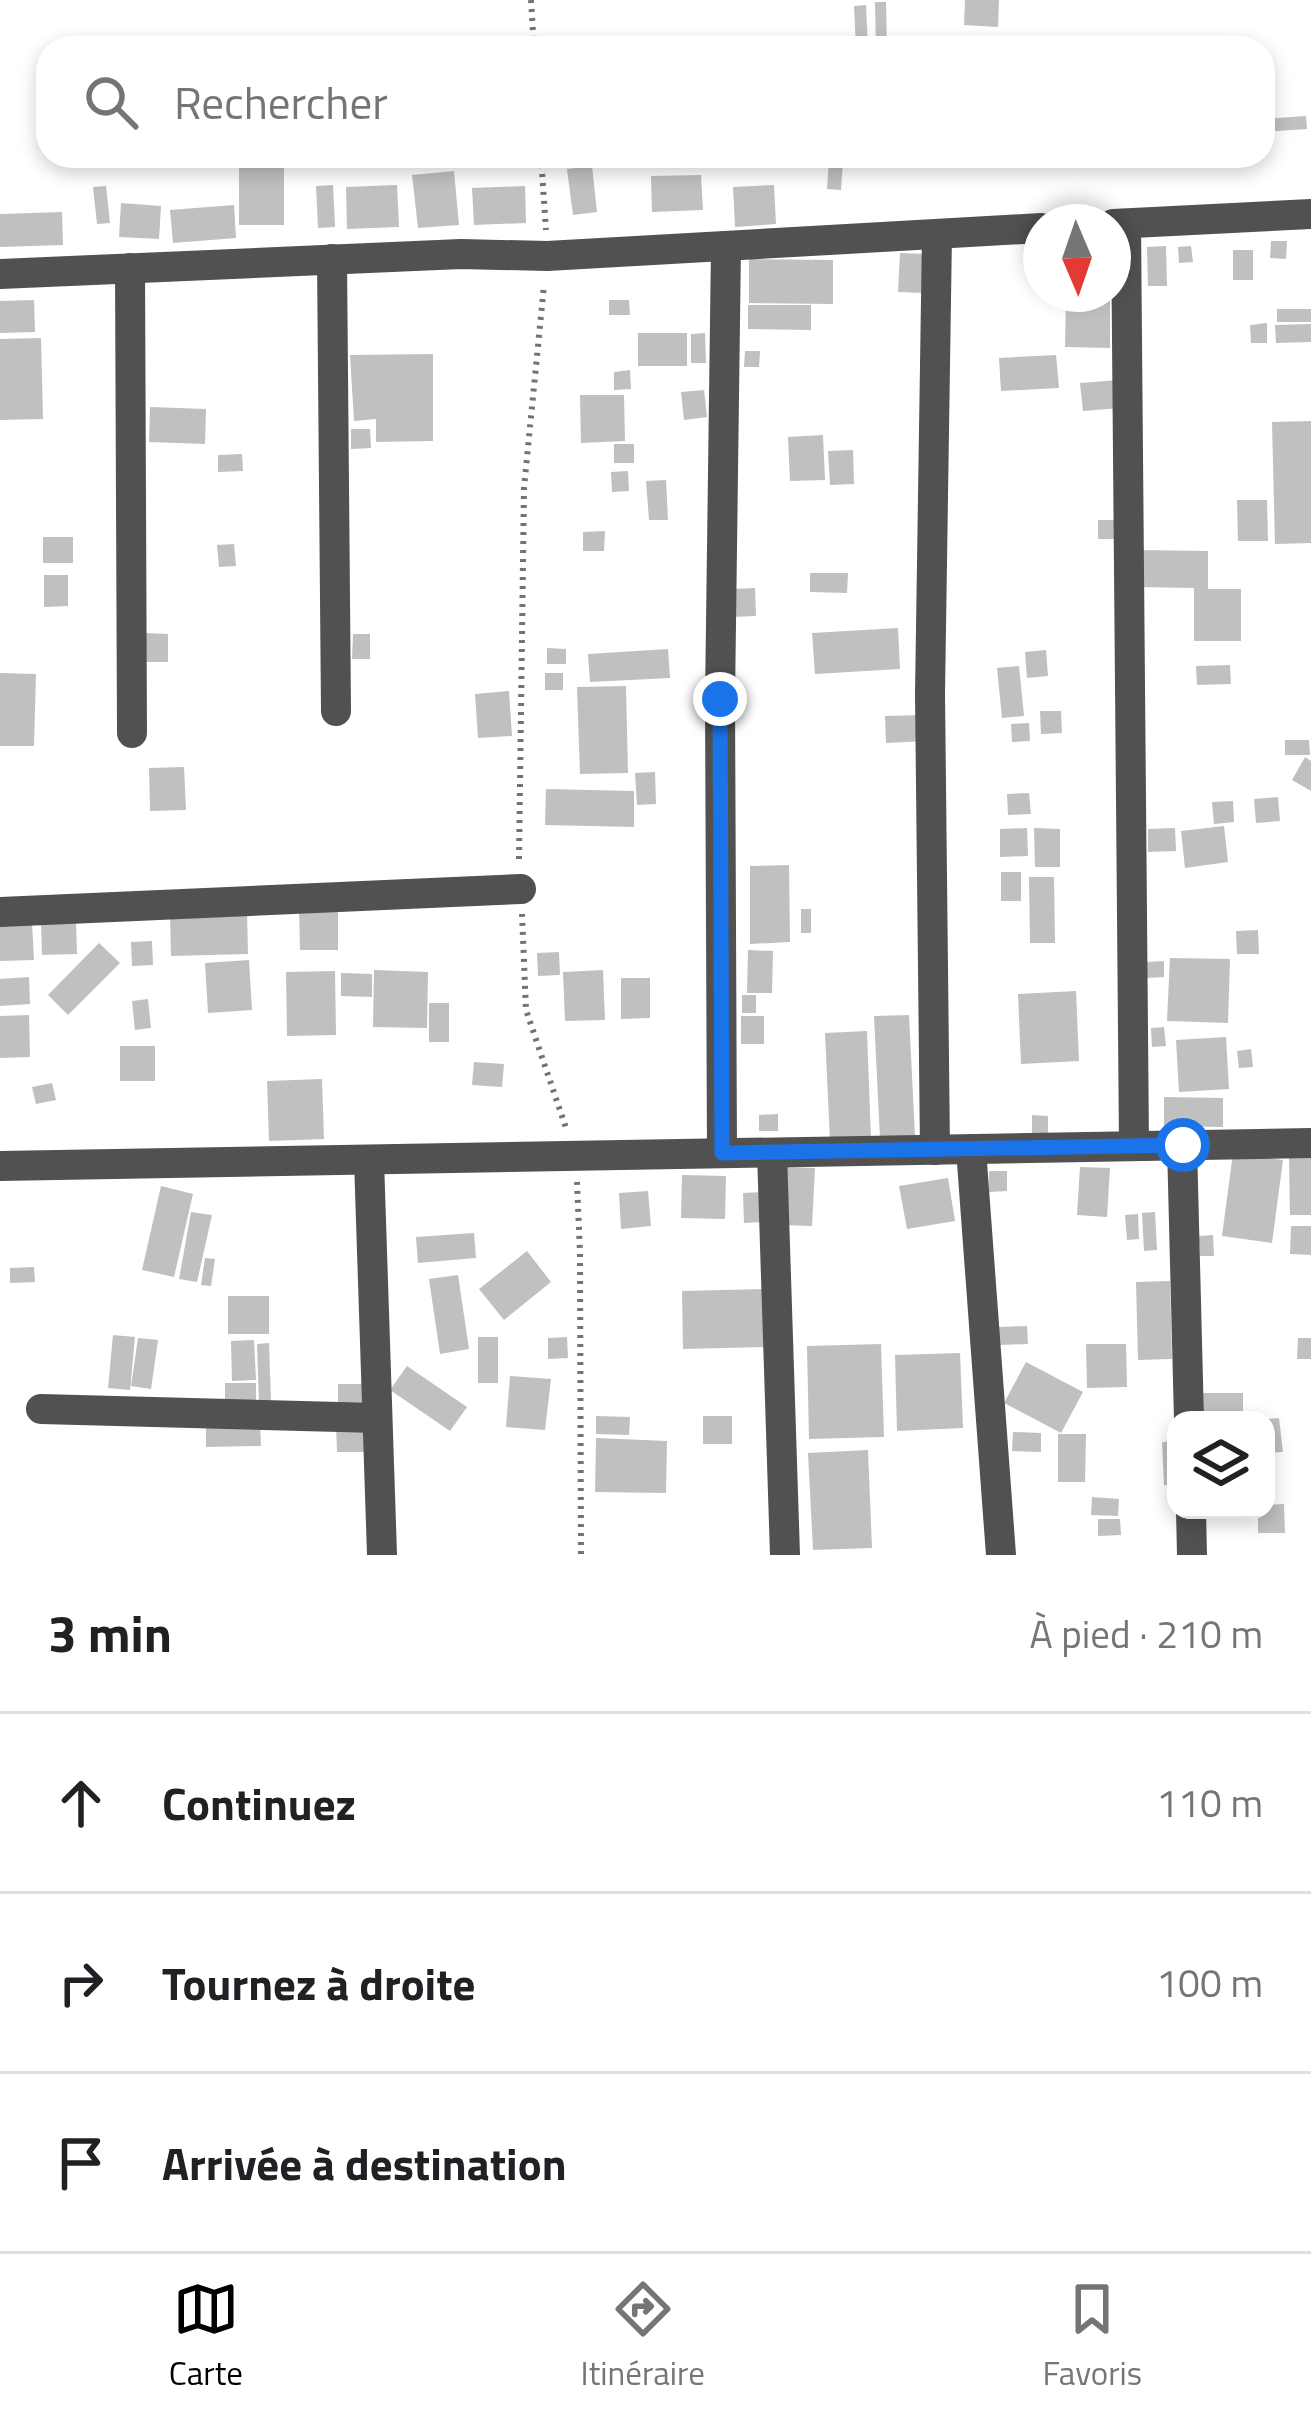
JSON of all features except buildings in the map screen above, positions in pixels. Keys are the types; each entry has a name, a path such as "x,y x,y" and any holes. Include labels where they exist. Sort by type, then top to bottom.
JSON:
{"street":[{"path":"1131,223 1311,214"},
{"path":"0,274 460,254 548,256 1023,229"},
{"path":"935,1150 930,694 937,234"},
{"path":"722,1153 720,699 726,246"},
{"path":"332,259 336,711"},
{"path":"130,268 132,733"},
{"path":"1121,312 1134,1146"},
{"path":"0,912 521,889"},
{"path":"0,1166 1311,1143"},
{"path":"1183,1145 1189,1411"},
{"path":"971,1149 1001,1555"},
{"path":"772,1153 785,1555"},
{"path":"369,1160 382,1555"},
{"path":"41,1408 377,1418"},
{"path":"1191,1519 1192,1555"}],"path":[{"path":"531,0 533,36"},
{"path":"542,168 548,256 524,488 518,821 526,1010 576,1156 581,1555"}],"route":[{"path":"720,699 722,1153 1183,1145"}]}
